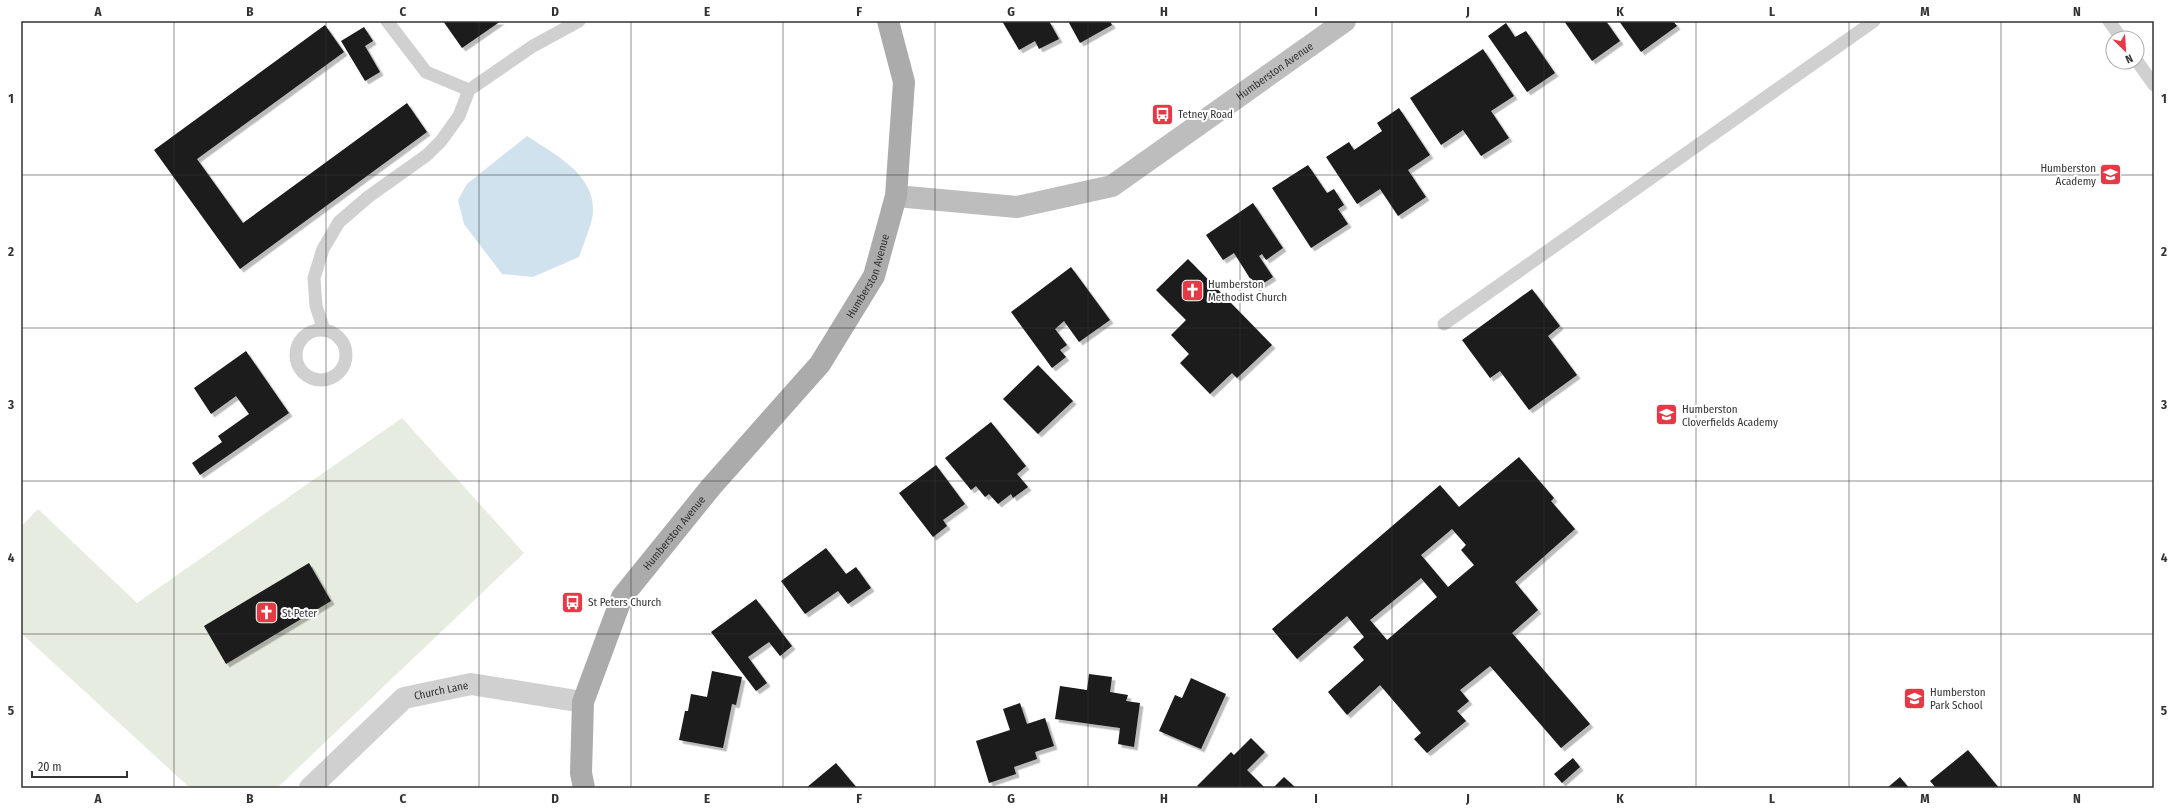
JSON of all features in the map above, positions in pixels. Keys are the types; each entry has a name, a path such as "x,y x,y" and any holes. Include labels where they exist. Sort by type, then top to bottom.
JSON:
{"main road":[{"path":"888,21 904,82 896,196"},
{"name":"Humberston Avenue","path":"583,781 583,702 622,597 711,487 820,364 874,276 896,196 1017,207 1112,186 1345,21"}],"street":[{"name":"Church Lane","path":"310,788 404,698 472,684 583,702"}],"lane":[{"path":"387,21 426,72 469,90"},
{"path":"324,330 316,306 314,278 323,249 339,222 368,197 441,141 459,116 469,90 533,46 579,21"},
{"path":"1444,324 1874,21"},
{"path":"2109,21 2115,30"},
{"path":"2143,70 2154,85"}],"shaded area":[{"path":"402,418 524,553 277,788 190,788 21,633 21,527 38,509 137,603"}],"water":[{"path":"527,136 571,166 580,176 592,199 593,212 589,229 579,257 533,277 502,274 464,224 458,200 467,184"}],"building":[{"path":"443,21 501,21 462,48"},
{"path":"1002,21 1049,21 1059,39 1039,49 1035,41 1019,50"},
{"path":"1068,21 1110,21 1112,25 1080,43"},
{"path":"1564,21 1606,21 1620,41 1592,61"},
{"path":"1619,21 1673,21 1677,26 1641,52"},
{"path":"1506,23 1515,37 1526,31 1555,73 1527,92 1488,36"},
{"path":"325,25 344,52 197,159 243,223 407,103 427,132 240,269 154,150"},
{"path":"364,27 373,41 365,46 380,72 365,81 341,41"},
{"path":"1483,49 1514,96 1491,111 1509,138 1481,156 1463,130 1441,145 1410,98"},
{"path":"1399,108 1430,155 1408,170 1426,197 1398,216 1380,189 1357,204 1326,157 1349,142 1354,150 1382,131 1377,123"},
{"path":"1308,165 1327,193 1334,189 1344,205 1338,209 1348,224 1311,248 1272,188"},
{"path":"1253,203 1283,248 1266,260 1262,254 1259,256 1273,277 1256,288 1234,253 1223,260 1206,235"},
{"path":"1188,259 1272,345 1237,378 1232,373 1210,394 1180,363 1189,354 1171,335 1186,320 1156,290"},
{"path":"1071,267 1110,320 1079,342 1064,321 1055,329 1067,345 1060,350 1066,357 1052,368 1011,312"},
{"path":"1532,289 1560,326 1548,336 1577,375 1529,410 1500,371 1490,378 1462,340"},
{"path":"246,351 289,413 200,475 192,463 222,442 218,436 249,414 236,396 211,414 194,388"},
{"path":"1038,365 1073,401 1038,434 1003,399"},
{"path":"991,422 1026,466 1017,474 1028,487 1013,498 1011,494 998,504 989,494 985,497 976,486 971,490 945,458"},
{"path":"1519,457 1554,498 1551,501 1575,529 1515,582 1538,610 1512,633 1590,724 1561,748 1490,666 1460,690 1469,701 1457,711 1466,721 1427,753 1414,739 1421,733 1380,685 1347,715 1328,692 1364,660 1353,647 1364,637 1347,616 1297,659 1272,629 1440,485 1459,507","holes":["1452,529 1466,545 1461,550 1474,565 1448,587 1421,555","1421,578 1437,597 1387,640 1370,620"]},
{"path":"936,465 965,504 943,520 947,526 933,537 899,493"},
{"path":"826,548 846,574 856,567 871,588 848,604 838,591 805,614 781,581"},
{"name":"St Peter","path":"309,563 331,601 226,664 204,626"},
{"path":"756,599 792,646 780,656 769,642 748,657 767,683 756,691 711,632"},
{"path":"712,671 742,677 736,705 732,704 723,748 679,740 685,711 688,711 691,694 707,697"},
{"path":"1089,674 1112,677 1110,692 1128,695 1126,701 1140,703 1134,747 1118,744 1120,728 1055,719 1060,686 1087,690"},
{"path":"1191,678 1226,694 1201,749 1159,731 1175,695 1182,698"},
{"path":"1020,703 1027,724 1045,718 1054,746 1035,752 1037,759 1014,767 1016,774 989,783 976,741 1010,730 1003,709"},
{"path":"1251,738 1265,752 1247,770 1265,788 1200,788 1197,786 1231,752 1234,755"},
{"path":"1968,750 1999,788 1936,788 1930,781"},
{"path":"1573,758 1580,767 1562,783 1554,774"},
{"path":"836,763 857,788 806,788"},
{"path":"1284,777 1296,788 1273,788"},
{"path":"1900,777 1909,788 1887,788"}],"place":[{"name":"Tetney Road","path":"1163,114"},
{"name":"Humberston Academy","path":"2111,174"},
{"name":"Humberston Methodist Church","path":"1193,290"},
{"name":"Humberston Cloverfields Academy","path":"1666,415"},
{"name":"St Peters Church","path":"573,602"},
{"name":"St Peter","path":"267,613"},
{"name":"Humberston Park School","path":"1914,698"}]}
